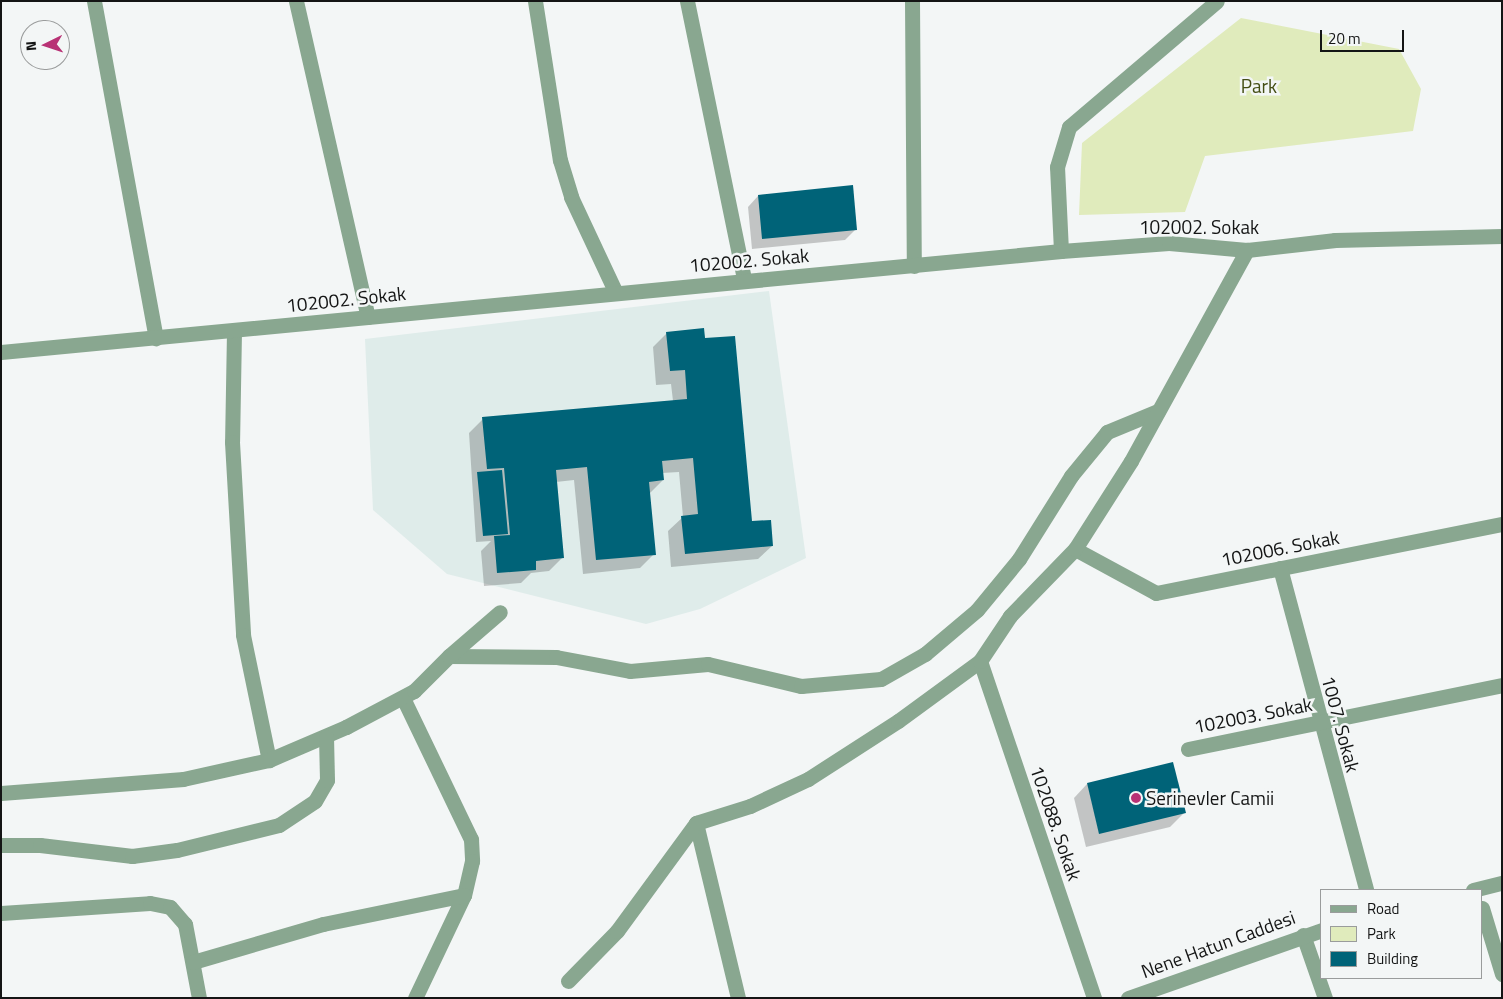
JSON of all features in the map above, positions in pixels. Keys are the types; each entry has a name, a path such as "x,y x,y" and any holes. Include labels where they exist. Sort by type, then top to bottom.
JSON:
{"street":[{"path":"94,1 156,338"},
{"path":"296,1 368,317"},
{"path":"535,1 560,160 571,197 616,293"},
{"path":"687,1 744,280"},
{"path":"912,1 914,266"},
{"path":"1061,251 1057,166 1068,127 1216,1"},
{"name":"102002. Sokak","path":"1,352 1061,251 1170,243 1247,250 1335,240 1502,236"},
{"path":"568,981 617,931 696,823 750,806 808,779 898,721 980,661 1010,616 1075,549 1132,460 1247,250"},
{"path":"234,331 232,442 243,635 269,760"},
{"path":"449,656 556,657 630,671 708,664 801,686 881,679 925,654 977,610 1019,559 1072,476 1107,432 1158,411"},
{"name":"102006. Sokak","path":"1075,549 1156,593 1502,524"},
{"name":"1007. Sokak","path":"1280,568 1366,889"},
{"path":"1,793 183,779 269,760 326,737 414,692 449,656 500,612"},
{"name":"102088. Sokak","path":"980,661 1094,998"},
{"name":"102003. Sokak","path":"1188,749 1502,685"},
{"path":"403,698 471,839 472,862 464,895 416,998"},
{"path":"1,845 40,845 132,856 176,850 279,825 315,801 327,780 326,737"},
{"path":"696,823 738,998"},
{"path":"1479,889 1502,883"},
{"path":"193,962 323,924 464,895"},
{"path":"1,913 150,903 170,907 184,924 200,998"},
{"path":"1483,911 1502,974"},
{"name":"Nene Hatun Caddesi","path":"1128,998 1164,983 1303,934 1320,930"},
{"path":"1303,934 1325,998"},
{"path":"1164,983 1169,998"}],"shaded area":[{"path":"769,291 806,558 700,609 646,624 447,574 373,510 365,339"}],"green space":[{"name":"Park","path":"1241,18 1399,49 1421,89 1413,131 1205,156 1185,212 1079,215 1082,143"}],"building":[{"path":"853,185 857,230 762,239 758,195"},
{"path":"704,328 705,338 735,336 752,521 771,520 773,546 685,554 681,516 698,514 693,458 662,461 664,480 649,482 656,555 596,560 587,467 556,470 564,558 536,561 536,570 497,573 494,536 510,535 504,468 487,469 482,417 687,399 685,370 670,371 666,332"},
{"path":"502,470 508,534 483,536 477,472"},
{"name":"Serinevler Camii","path":"1173,762 1186,813 1099,834 1087,783"}],"place":[{"name":"Serinevler Camii","path":"1136,798"}]}
